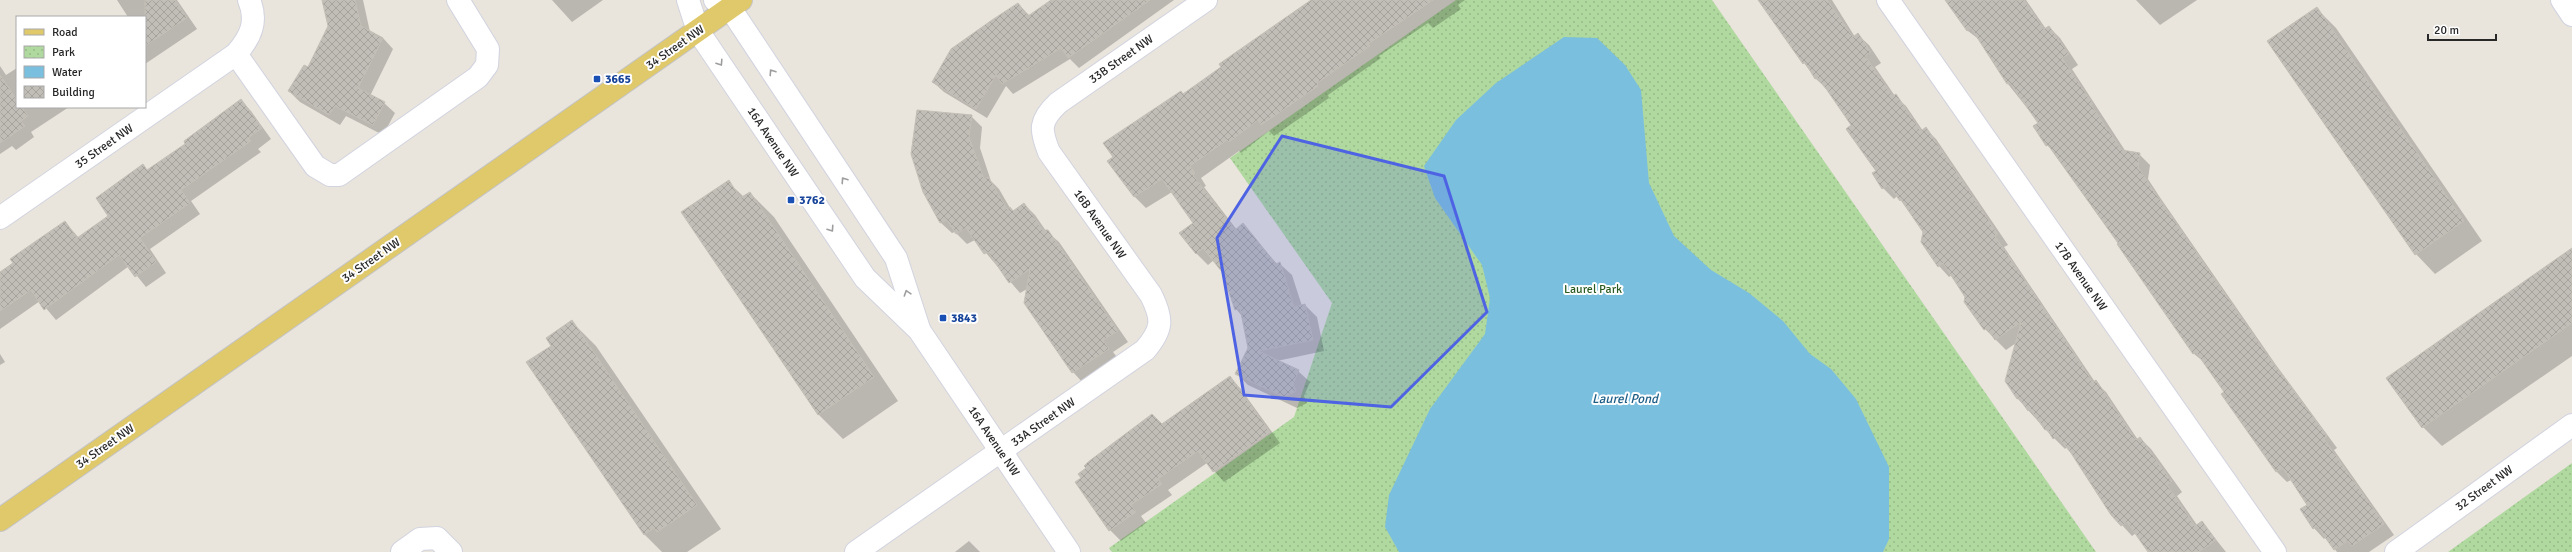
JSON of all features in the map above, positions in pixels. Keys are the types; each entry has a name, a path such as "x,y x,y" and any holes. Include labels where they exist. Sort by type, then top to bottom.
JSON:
{"main road":[{"name":"34 Street NW","path":"0,520 698,31 729,3"}],"street":[{"name":"35 Street NW","path":"0,218 236,54 251,33 254,22 249,0"},
{"path":"236,54 315,166 330,175 339,174 478,77 487,65 488,49 458,0"},
{"name":"16A Avenue NW","path":"688,0 698,31 864,278 919,330 1069,552"},
{"name":"33B Street NW","path":"1042,125 1047,113 1058,103 1206,0"},
{"name":"17B Avenue NW","path":"1888,0 2275,552"},
{"path":"2562,0 2572,15"},
{"name":"16A Avenue NW","path":"729,3 896,258 919,330"},
{"name":"16B Avenue NW","path":"1042,125 1043,137 1049,152 1151,295 1158,309 1160,323"},
{"name":"33A Street NW","path":"866,549 1001,451 1145,350 1155,338 1160,323"},
{"name":"32 Street NW","path":"2396,552 2572,425"},
{"path":"402,552 420,539 444,545"}],"highlighted area":[{"path":"1282,136 1444,176 1487,312 1391,407 1244,395 1217,238"}],"green space":[{"name":"Laurel Park","path":"1456,0 1712,0 2096,552 1112,552 1109,548 1294,417 1332,303 1230,158"},
{"path":"2572,463 2572,552 2448,552"}],"water":[{"name":"Laurel Pond","path":"1564,37 1597,38 1625,65 1641,90 1649,183 1674,236 1711,270 1749,293 1783,321 1810,354 1831,369 1856,399 1889,467 1889,539 1883,552 1399,552 1385,527 1389,495 1430,409 1485,334 1490,298 1482,265 1435,198 1424,166 1456,120 1496,83"}],"building":[{"path":"145,0 175,0 187,18 146,45"},
{"path":"322,0 355,0 361,26 383,38 358,88 385,102 373,125 335,106 329,115 288,91 304,65 308,67 328,26"},
{"path":"1051,0 1150,0 1068,58 1061,48 1002,84 996,75 976,109 932,82 951,49 992,20 1018,3 1028,16"},
{"path":"1311,0 1433,0 1368,44 1370,46 1317,83 1318,86 1261,125 1258,120 1229,142 1227,140 1190,166 1195,173 1193,175 1235,230 1243,223 1276,264 1280,262 1294,307 1305,304 1313,340 1258,351 1299,370 1293,384 1296,391 1284,397 1235,374 1248,348 1240,308 1235,310 1222,272 1203,248 1196,254 1179,233 1193,223 1162,179 1134,197 1107,161 1113,157 1103,143 1181,91 1183,94 1221,67 1219,64"},
{"path":"1758,0 1827,0 1853,37 1858,33 1871,52 1865,56 1893,96 1896,94 1921,131 1926,127 1998,234 1995,236 2093,382 2096,380 2136,440 2140,437 2172,481 2167,485 2195,526 2202,521 2216,540 2199,552 2148,552 2127,522 2121,526 2111,515 2071,453 2057,436 2053,439 2047,429 2045,430 2030,409 2028,411 2019,398 2017,399 2005,381 2021,322 1995,340 1987,328 1984,330 1964,302 1965,297 1943,263 1938,267 1921,242 1923,232 1901,200 1900,201 1888,185 1882,189 1872,173 1876,171 1846,129 1851,125 1827,90 1817,78 1815,79 1805,62 1803,64"},
{"path":"1945,0 2024,0 2044,29 2049,26 2069,54 2062,58 2093,104 2091,105 2122,150 2140,153 2138,167 2149,184 2266,353 2327,436 2324,439 2384,524 2352,546 2348,541 2334,550 2317,526 2313,529 2300,509 2307,505 2283,468 2276,472 2221,394 2224,392 2196,352 2193,354 2117,244 2118,243 2048,145 2046,146 2033,126 2038,123 2010,83 2007,84 1971,28 1967,31"},
{"path":"2317,7 2464,221 2415,255 2267,41"},
{"path":"0,75 16,99 16,108 23,108 28,116 21,121 25,126 0,143"},
{"path":"241,99 262,128 248,138 251,141 181,190 190,203 140,238 156,262 135,277 119,255 44,310 31,290 0,311 0,272 13,263 10,259 65,221 77,238 108,216 96,198 143,164 147,170 185,144 184,141"},
{"path":"917,110 972,115 969,137 984,179 988,177 1007,209 1010,207 1013,211 1024,203 1043,230 1048,230 1118,331 1103,340 1109,349 1072,373 1024,303 1030,269 1009,283 988,252 984,254 966,228 956,234 947,220 940,223 923,192 911,154"},
{"path":"729,180 740,198 750,192 874,377 818,415 681,212"},
{"path":"2572,248 2572,323 2422,428 2386,378"},
{"path":"572,320 697,505 657,532 654,528 644,535 526,362 551,346 546,338"},
{"path":"1230,376 1270,432 1213,472 1198,451 1158,479 1162,484 1131,505 1136,512 1109,531 1075,482 1081,478 1078,474 1086,468 1084,466 1152,414 1162,424"}],"place":[{"name":"3665","path":"597,79"},
{"name":"3762","path":"791,200"},
{"name":"3843","path":"943,318"}]}
